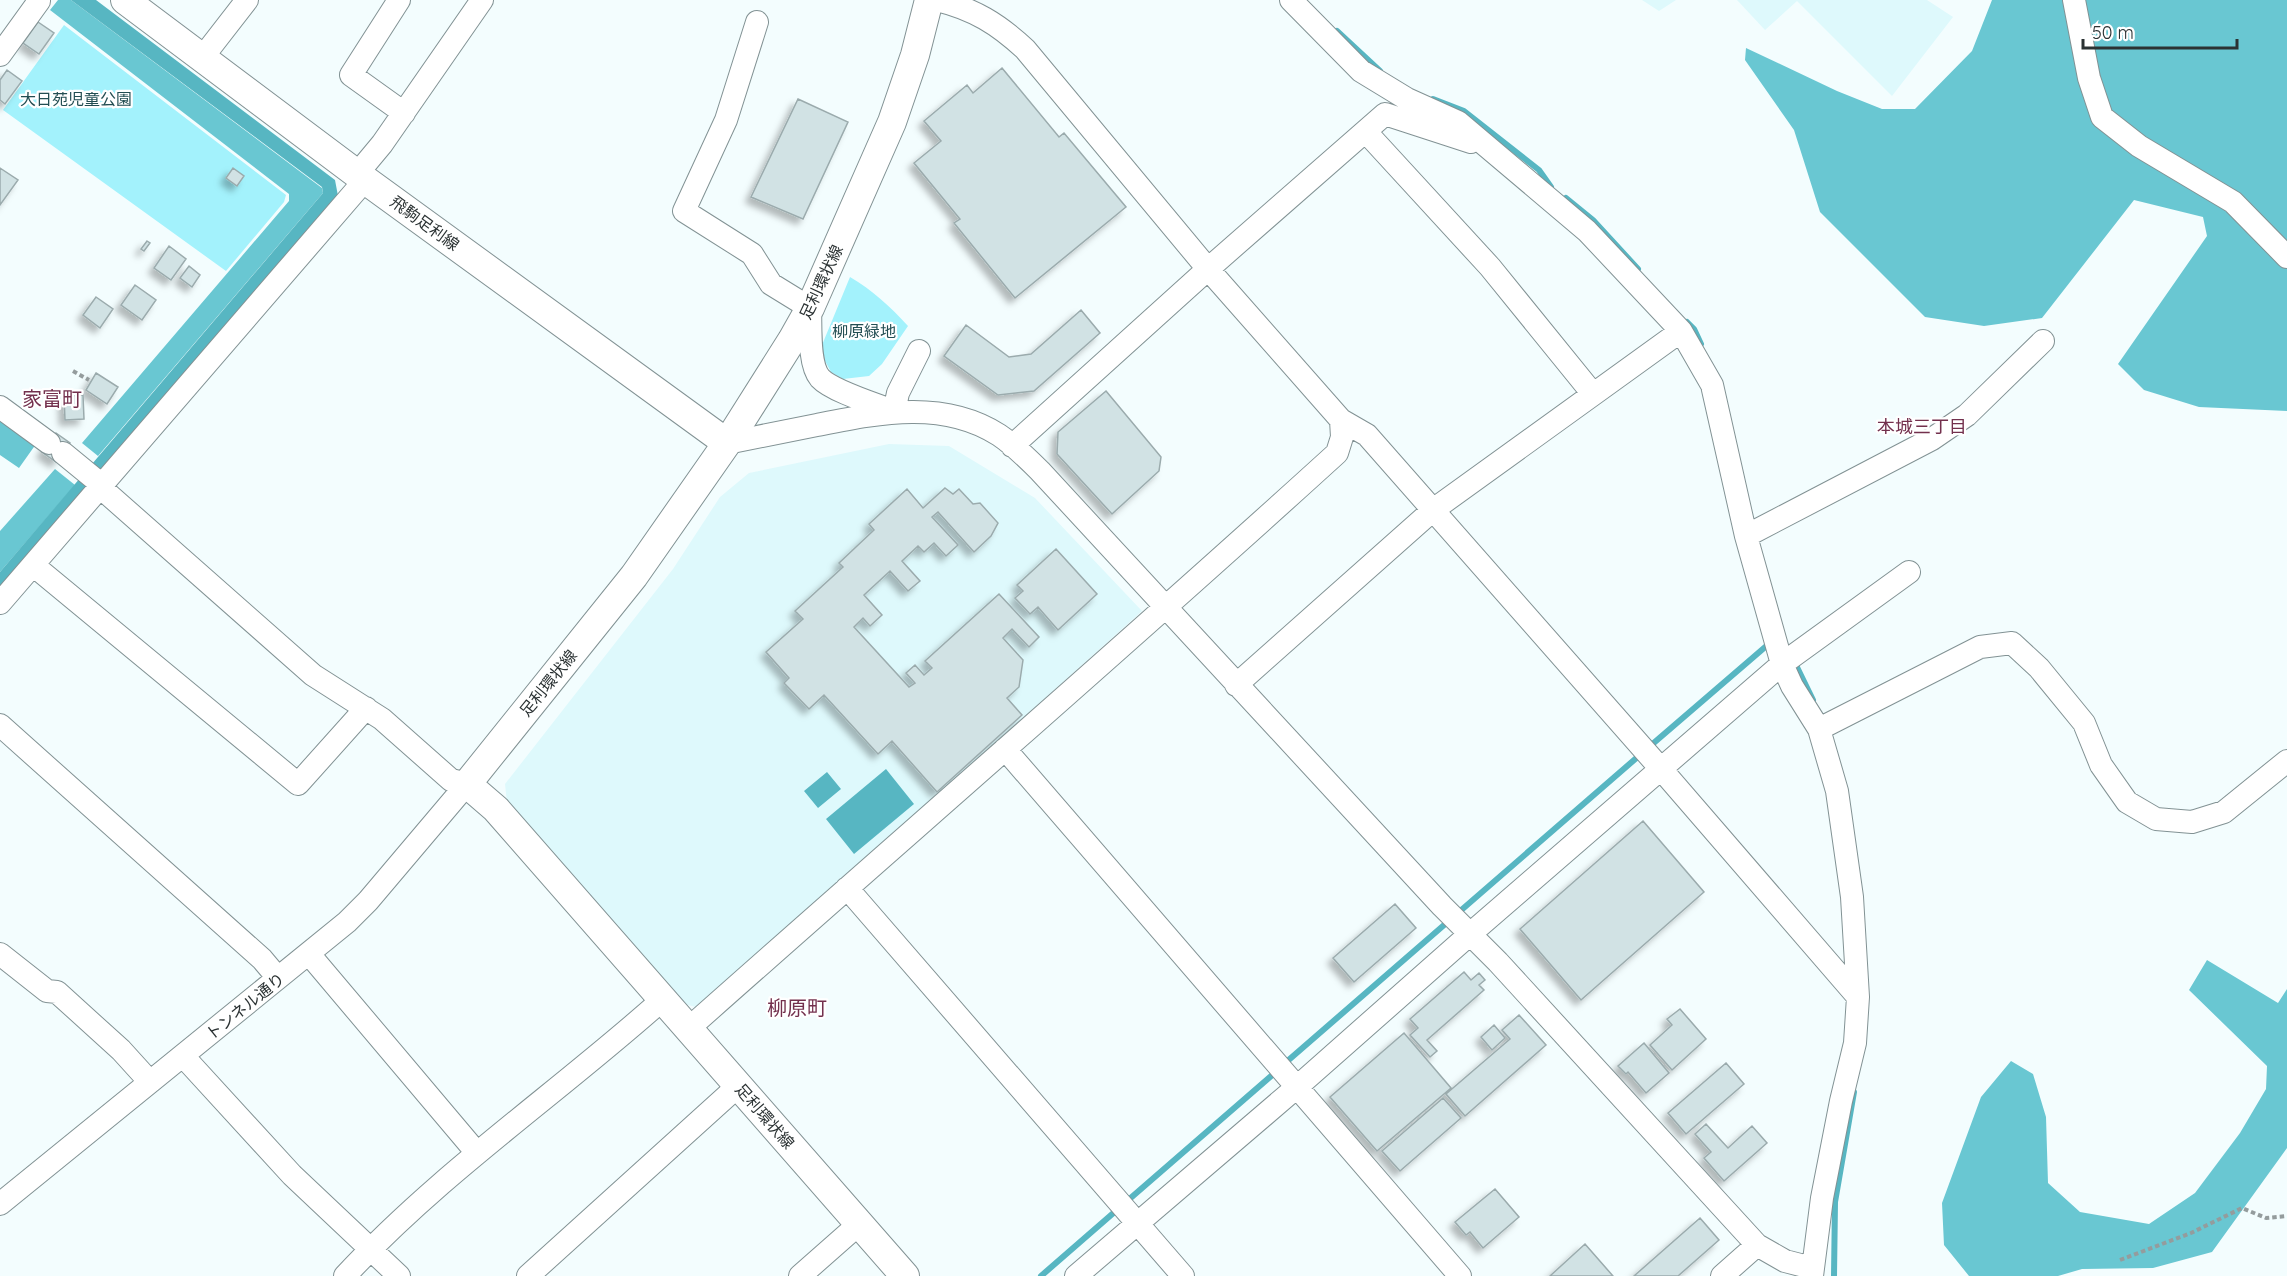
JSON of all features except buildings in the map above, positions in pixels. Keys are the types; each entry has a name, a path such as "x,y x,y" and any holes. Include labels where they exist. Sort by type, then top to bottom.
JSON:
{"main road":[{"name":"飛駒足利線","path":"126,0 361,177 727,443"},
{"name":"足利環状線","path":"905,1276 496,809 467,784 634,576 727,443 810,308 892,122 915,55 928,0"}],"street":[{"path":"202,58 248,0"},
{"path":"399,0 351,75 404,113"},
{"path":"0,603 33,565 96,480 361,177 482,0"},
{"path":"937,0 977,13 1002,28 1025,49 1208,269 1341,420 1367,435 1858,998"},
{"path":"727,443 910,411 954,417 985,428 1012,446 1040,471 1236,685 1469,934 1498,962 1757,1245 1785,1261 1812,1272 1840,1101 1855,1043 1858,998 1852,897 1837,791 1819,729 1792,686 1782,664 1746,536 1712,385 1681,331 1587,231 1458,123 1407,99 1361,71 1292,0"},
{"path":"2074,0 2088,78 2102,117 2139,146 2233,202 2287,257"},
{"path":"0,55 39,1"},
{"path":"757,22 726,120 684,211 752,254 771,284 810,308 813,360 820,378 848,394 894,412"},
{"path":"1012,446 1208,269 1385,114 1489,148"},
{"path":"1366,132 1490,267 1593,394"},
{"path":"1236,685 1433,510 1681,331"},
{"path":"1746,536 1932,439 1966,415 2043,341"},
{"path":"894,412 898,393 919,351"},
{"path":"0,407 96,480 313,675 382,719 451,780 467,784"},
{"path":"688,1029 1167,608 1337,453 1342,437 1341,420"},
{"path":"33,565 298,784 366,708"},
{"path":"1076,1276 1297,1087 1469,934 1782,664 1909,572"},
{"path":"1819,729 1980,647 2012,642 2039,668 2084,723 2101,765 2127,802 2156,819 2193,822 2224,812 2287,761"},
{"path":"0,725 262,959 278,978"},
{"path":"1005,749 1460,1276"},
{"name":"トンネル通り","path":"0,1204 347,922 368,901 467,784"},
{"path":"846,888 1183,1276"},
{"path":"0,954 47,991 57,992 122,1050 150,1082"},
{"path":"309,954 477,1153"},
{"path":"345,1276 370,1249 477,1153 662,1000"},
{"path":"183,1056 292,1175 399,1276"},
{"path":"528,1276 738,1086"},
{"path":"800,1276 860,1224"},
{"path":"1722,1276 1757,1245"}],"path":[{"path":"73,371 89,380"},
{"path":"2120,1260 2191,1233 2242,1208 2266,1218 2287,1216"}],"shaded area":[{"path":"58,0 71,0 322,188 323,193 98,456 82,443 289,201 289,194 50,10"},
{"path":"71,0 96,0 335,180 338,196 0,591 0,572 323,193 322,187"},
{"path":"1642,0 1676,0 1659,11"},
{"path":"1737,0 1927,0 1953,17 1892,96 1797,1 1765,30"},
{"path":"1992,0 2287,0 2287,411 2199,407 2144,390 2118,364 2207,236 2203,217 2134,200 2042,318 1984,326 1925,317 1820,212 1794,130 1745,60 1746,48 1837,91 1882,109 1915,109 1972,51"},
{"path":"0,418 36,444 19,468 0,455"},
{"path":"889,444 949,446 1035,498 1142,611 700,1008 684,1004 507,803 505,784 673,569 720,497 749,473"},
{"path":"55,469 75,485 0,572 0,531"},
{"path":"886,769 914,804 854,854 826,819"},
{"path":"827,772 841,789 818,808 804,791"},
{"path":"2207,960 2278,1003 2287,989 2287,1148 2212,1252 2153,1268 2082,1269 2058,1276 1969,1276 1944,1245 1942,1203 1981,1097 2011,1061 2033,1074 2046,1117 2048,1183 2080,1212 2149,1224 2195,1193 2240,1133 2266,1089 2267,1066 2189,990"}],"green space":[{"name":"大日苑児童公園","path":"64,25 286,195 284,202 226,271 3,110"},
{"name":"柳原緑地","path":"850,277 866,287 908,326 882,364 869,376 843,379 831,372 825,361 822,345"}],"waterway":[{"path":"1337,31 1380,71"},
{"path":"1433,99 1464,111 1539,170 1551,187"},
{"path":"1566,198 1593,220 1638,269"},
{"path":"1687,322 1694,329 1701,344"},
{"path":"1649,747 1771,642"},
{"path":"1794,661 1813,700"},
{"path":"1284,1064 1641,754"},
{"path":"1126,1202 1277,1071"},
{"path":"1834,1276 1835,1202 1854,1092"},
{"path":"1041,1276 1118,1209"}],"district":[{"name":"家富町","path":"52,398"},
{"name":"本城三丁目","path":"1922,426"},
{"name":"柳原町","path":"797,1007"}]}
